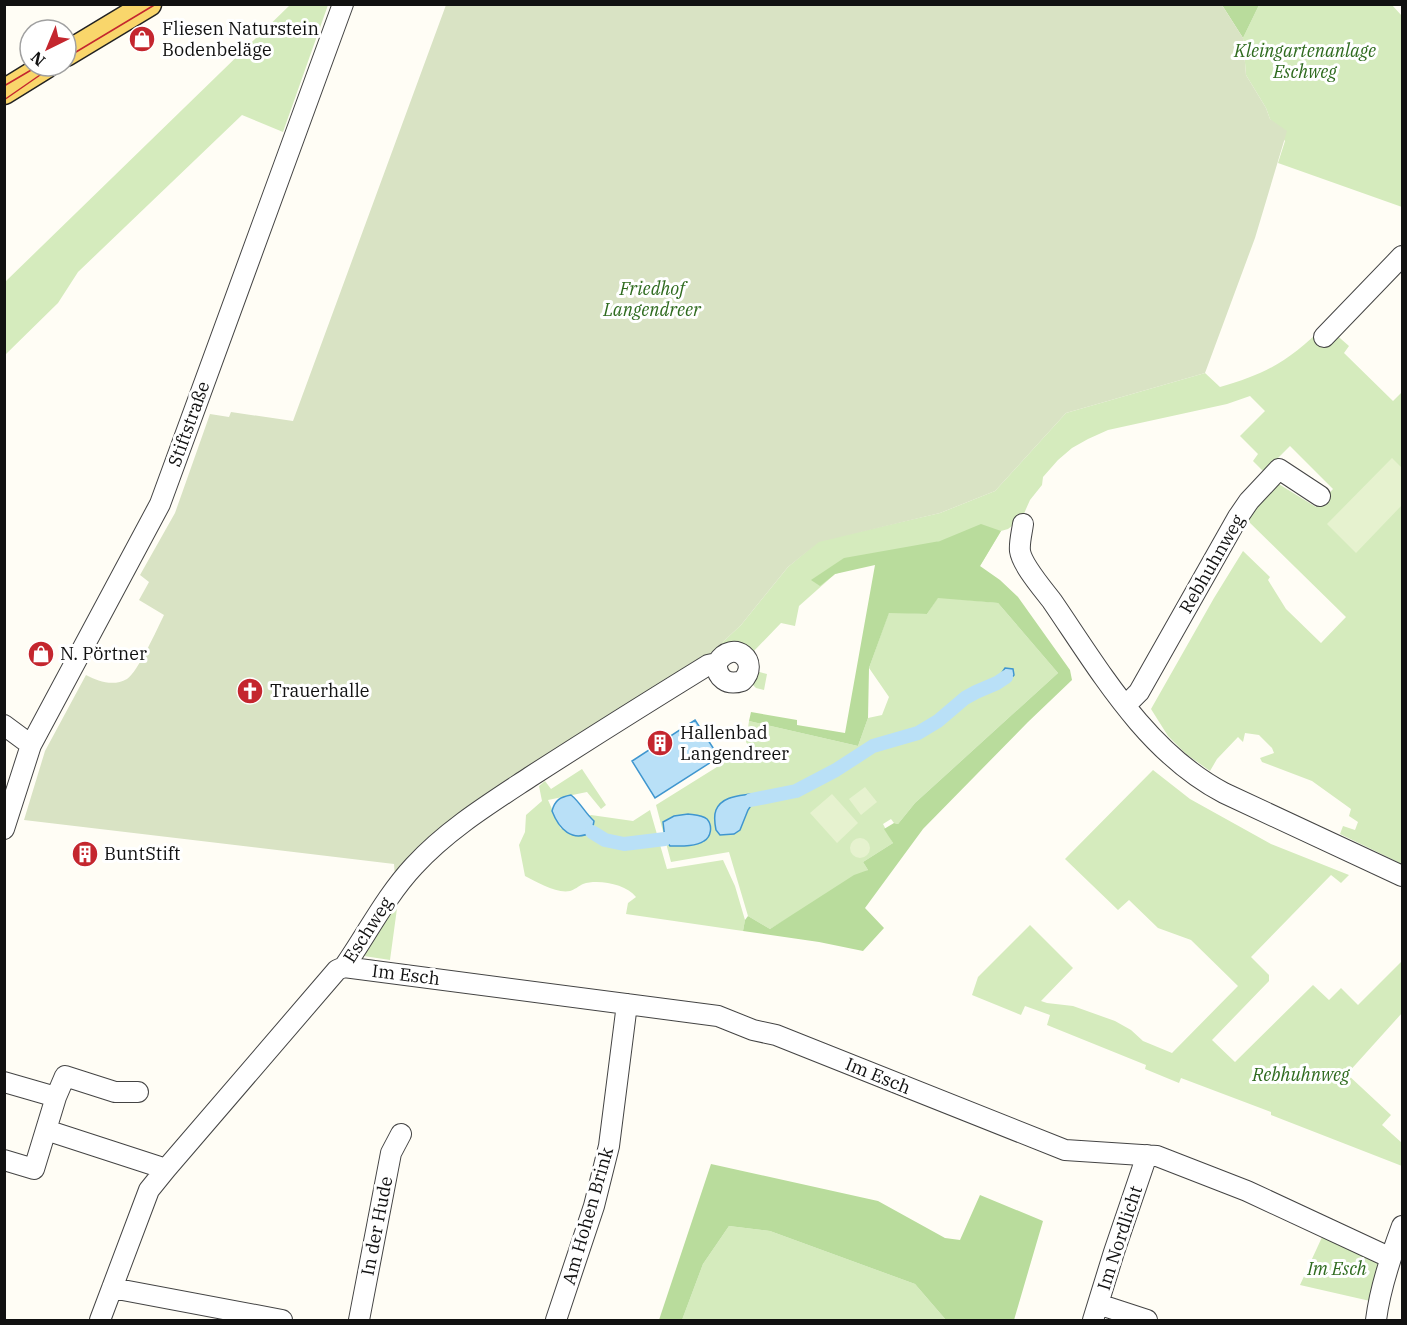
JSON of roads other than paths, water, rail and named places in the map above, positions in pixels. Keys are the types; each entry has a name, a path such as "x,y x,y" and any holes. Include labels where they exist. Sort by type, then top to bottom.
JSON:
{"main road":[{"path":"78,47 149,4"},
{"path":"4,92 27,78"}],"street":[{"name":"Stiftstraße","path":"4,829 31,745 160,504 343,4"},
{"path":"1324,337 1402,256"},
{"name":"Rebhuhnweg","path":"1126,705 1139,692 1249,501 1279,469 1320,496"},
{"path":"1023,524 1020,551 1026,563 1109,684 1148,734 1171,757 1211,786 1244,804 1402,876"},
{"name":"Eschweg","path":"100,1320 149,1190 337,970 344,968 395,889 414,867 453,830 597,733 708,665 717,663 730,651 743,654 748,663 748,673 742,681 734,683 725,681 718,674 717,663"},
{"path":"4,725 31,745"},
{"name":"Im Esch","path":"344,968 718,1016 753,1030 776,1035 1065,1150 1157,1156 1247,1191 1391,1258"},
{"name":"Am Hohen Brink","path":"556,1320 594,1206 609,1146 627,1004"},
{"path":"4,1160 34,1169 56,1097 65,1076 115,1092 138,1092"},
{"path":"4,1082 56,1097"},
{"path":"46,1130 166,1169"},
{"name":"In der Hude","path":"359,1320 391,1153 400,1134"},
{"name":"Im Nordlicht","path":"1096,1312 1147,1155"},
{"path":"1376,1320 1391,1258 1402,1226"},
{"path":"112,1288 282,1320"},
{"path":"1096,1312 1147,1320"}],"water":[{"path":"1005,668 1013,669 1014,675 1007,682 997,683 996,681"},
{"path":"695,720 719,757 655,798 632,761"},
{"path":"751,794 754,801 740,830 734,834 720,835 716,830 715,820 715,812 719,805 731,798"},
{"path":"571,795 594,821 592,832 585,835 572,835 562,828 555,818 552,811 556,802"},
{"path":"688,814 707,819 711,828 708,837 696,844 670,846 665,839 663,822 674,816"}],"waterway":[{"path":"751,800 796,791 836,770 873,746 918,733 938,721 965,698 1006,677"},
{"path":"592,832 605,840 624,844 665,839"}],"tram line":[{"path":"78,51 156,4"},
{"path":"4,86 18,78"},
{"path":"4,100 36,78"}],"place":[{"name":"Fliesen Naturstein Bodenbeläge","path":"142,39"},
{"name":"N. Pörtner","path":"41,654"},
{"name":"Trauerhalle","path":"250,691"},
{"name":"Hallenbad Langendreer","path":"660,743"},
{"name":"BuntStift","path":"85,854"}],"park label":[{"name":"Kleingartenanlage Eschweg","path":"1305,61"},
{"name":"Friedhof Langendreer","path":"652,299"}]}
